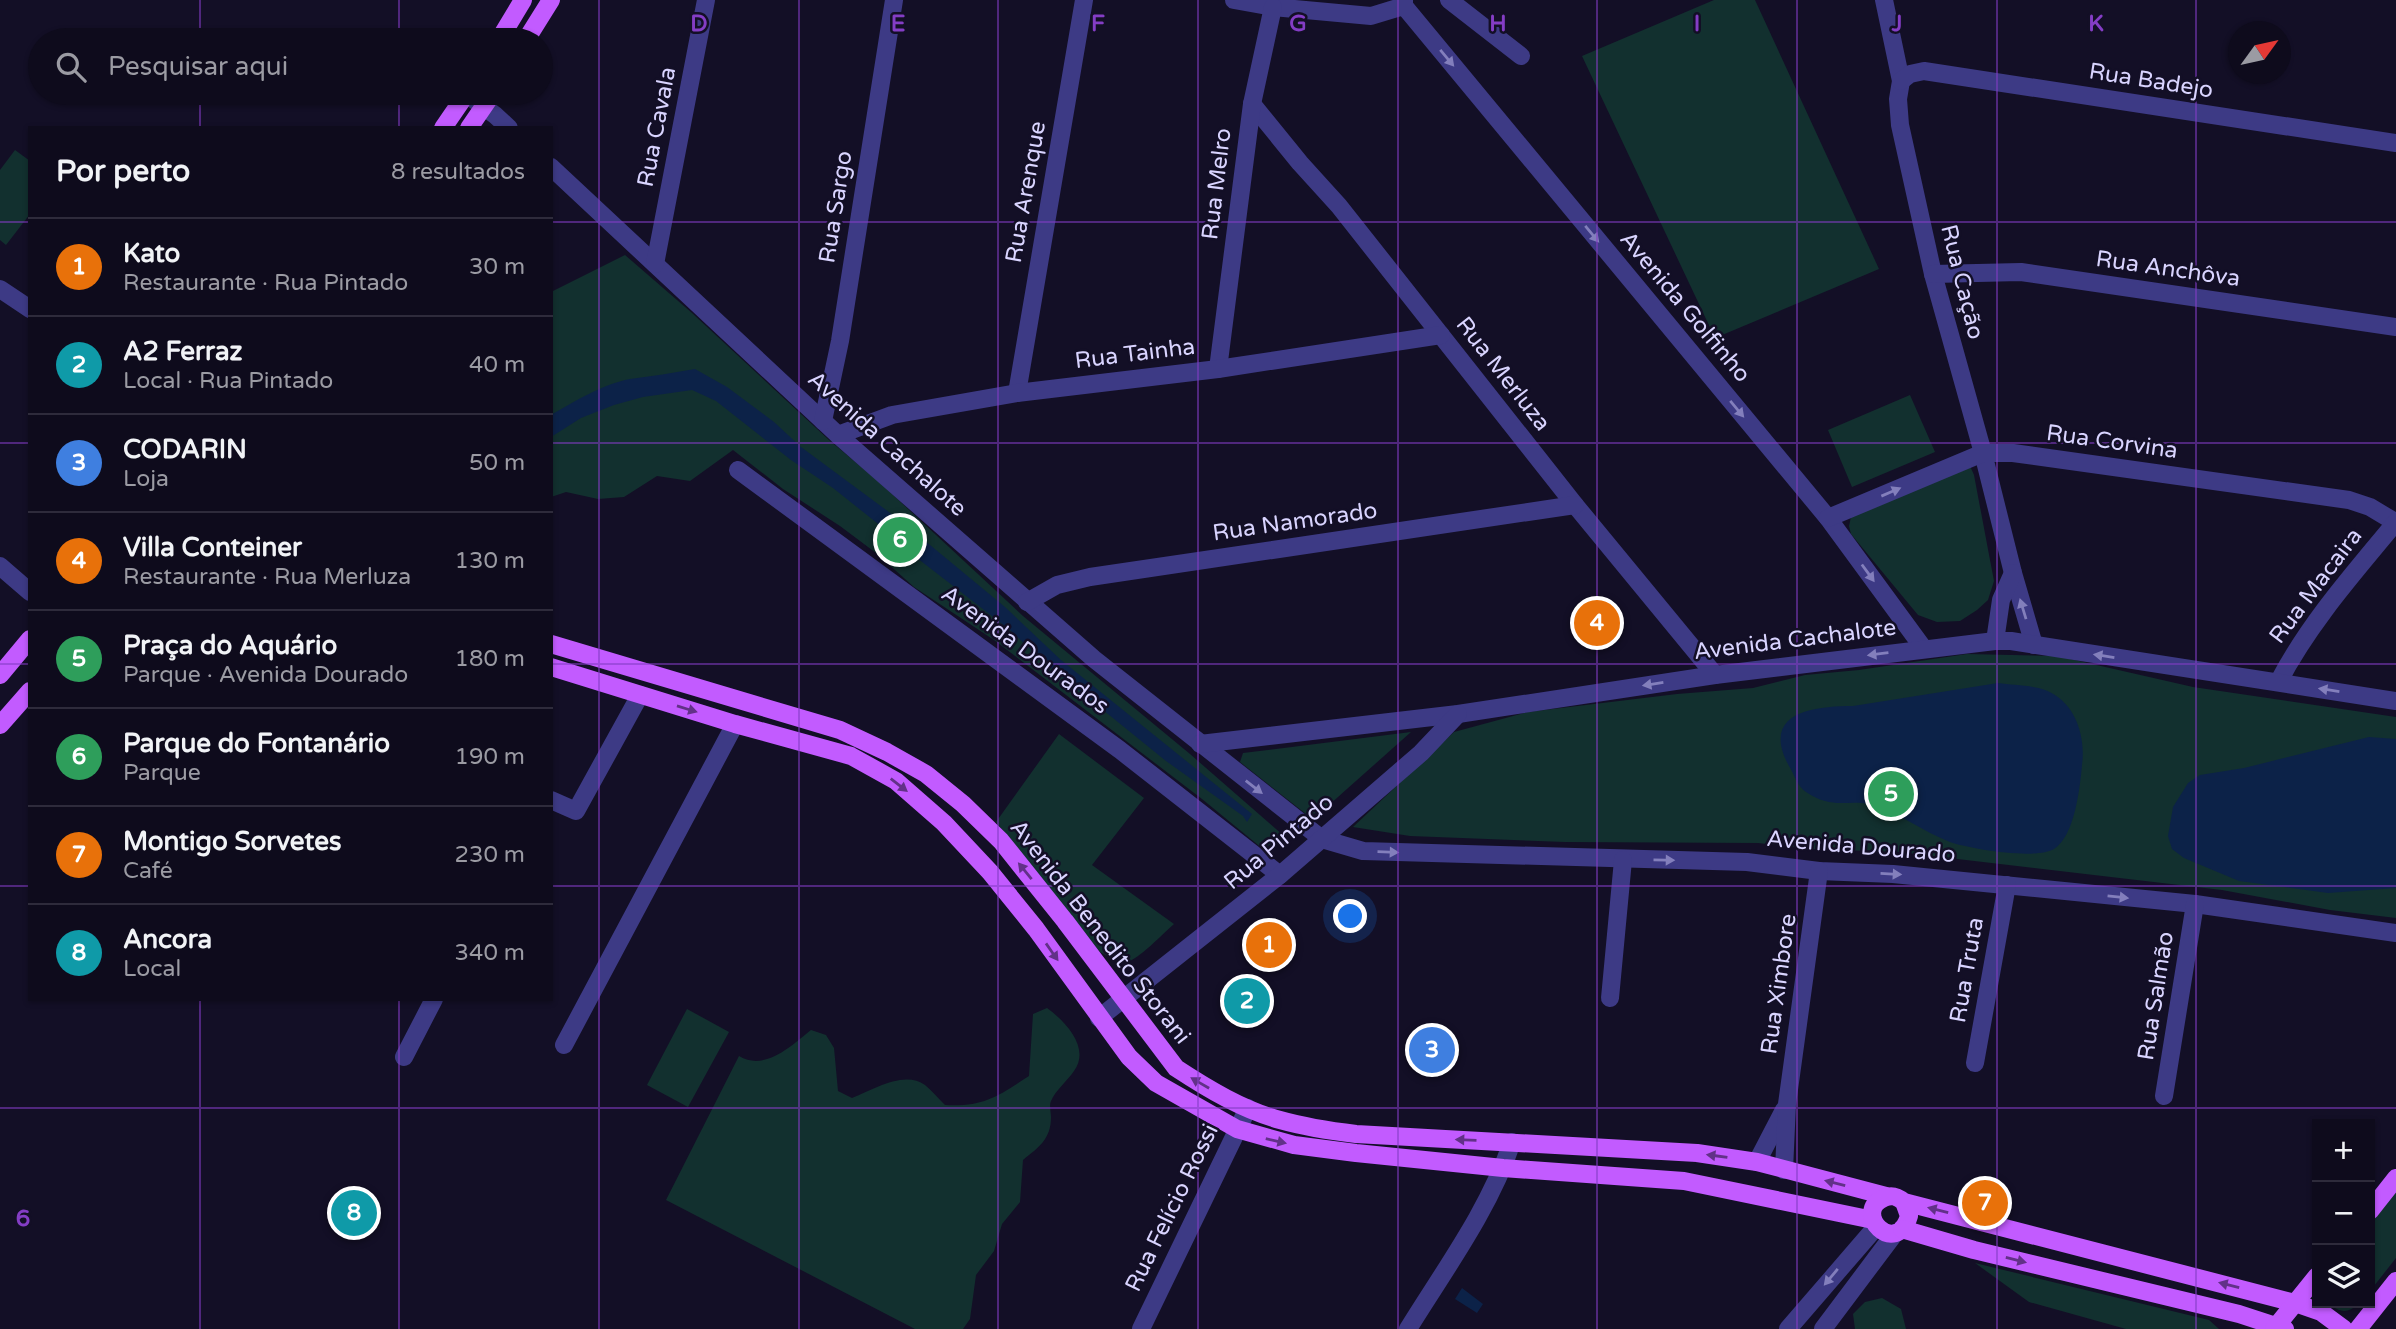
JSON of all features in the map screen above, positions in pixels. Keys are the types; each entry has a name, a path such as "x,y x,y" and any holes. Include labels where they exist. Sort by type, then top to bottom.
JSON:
{"main road":[{"path":"506,28 523,0"},
{"path":"534,28 551,0"},
{"path":"444,126 459,105"},
{"path":"470,126 485,105"},
{"path":"0,675 28,641"},
{"name":"Avenida Benedito Storani","path":"553,645 840,730 926,774 963,804 1001,841 1176,1068 1202,1085 1248,1108 1279,1120 1344,1133 1697,1153 1757,1161 1886,1196"},
{"path":"553,668 735,724 851,756 896,781 944,823 990,872 1036,929 1129,1057 1156,1083 1237,1129 1294,1145 1356,1153 1684,1181 1875,1224"},
{"path":"0,726 28,693"},
{"path":"2375,1205 2396,1178"},
{"path":"2312,1282 2295,1303 2279,1328 1899,1231 1881,1231 1875,1224 1872,1210 1877,1201 1886,1196 1899,1198 1904,1202 2295,1303 2321,1312 2344,1329"},
{"path":"1899,1231 1909,1216 1904,1202"},
{"path":"2358,1329 2396,1281"}],"street":[{"name":"Rua Cavala","path":"655,264 706,0"},
{"name":"Rua Sargo","path":"823,421 840,341 894,0"},
{"name":"Rua Arenque","path":"1017,393 1084,0"},
{"path":"1234,0 1273,7 1371,16 1404,3"},
{"path":"1449,0 1521,56"},
{"name":"Rua Cação","path":"1884,0 1901,80 1898,99 1900,125 1933,274 2034,645"},
{"name":"Avenida Golfinho","path":"1404,3 1828,518 1924,649"},
{"name":"Rua Melro","path":"1218,369 1251,104 1273,7"},
{"name":"Rua Badejo","path":"1901,80 1910,74 1924,71 2396,143"},
{"name":"Rua Merluza","path":"1251,104 1339,206 1575,505 1715,675"},
{"path":"492,105 508,126"},
{"name":"Avenida Cachalote","path":"553,169 838,435 1027,602 1200,744 1322,839"},
{"name":"Rua Anchôva","path":"1933,274 2021,272 2396,327"},
{"path":"0,289 28,308"},
{"name":"Rua Tainha","path":"838,435 891,415 1017,393 1218,369 1441,335"},
{"name":"Rua Corvina","path":"1828,518 1983,453 2012,453 2348,500 2370,507 2396,522"},
{"name":"Avenida Dourados","path":"738,470 1120,750 1280,875"},
{"name":"Rua Namorado","path":"1027,602 1057,586 1090,577 1575,505"},
{"name":"Rua Macaira","path":"2279,681 2295,650 2313,624 2396,522"},
{"path":"0,566 28,590"},
{"path":"1995,641 2001,600 2013,573"},
{"name":"Avenida Cachalote","path":"1200,744 1458,714 1715,675 1995,641 2011,641 2279,681 2396,701"},
{"path":"553,801 576,811 640,695"},
{"name":"Rua Pintado","path":"1099,1018 1280,875 1421,753 1458,714"},
{"path":"564,1045 735,724"},
{"name":"Avenida Dourado","path":"1322,839 1363,851 1747,862 1819,871 1893,874 2195,904 2396,933"},
{"path":"1610,998 1623,860"},
{"name":"Rua Ximbore","path":"1784,1170 1787,1104 1819,871"},
{"name":"Rua Truta","path":"1975,1063 2007,884"},
{"name":"Rua Salmão","path":"2164,1096 2195,904"},
{"path":"404,1057 433,1001"},
{"name":"Rua Ximbore","path":"1757,1161 1787,1104"},
{"name":"Rua Felício Rossi","path":"1141,1329 1248,1108"},
{"path":"1408,1329 1477,1219 1503,1167 1512,1142"},
{"path":"1788,1329 1875,1224"},
{"path":"1823,1329 1899,1231"}],"green space":[{"path":"1714,0 1755,0 1879,269 1715,338 1582,56"},
{"path":"15,150 28,160 28,217 6,245 0,240 0,170"},
{"path":"625,255 878,481 1023,616 1190,754 1284,836 1263,849 994,640 914,587 876,553 783,489 733,450 690,481 657,476 624,497 598,499 566,492 553,496 553,291"},
{"path":"1910,395 1935,452 1852,487 1828,430"},
{"path":"1970,466 1994,581 1988,600 1977,610 1960,621 1937,622 1918,615 1851,534 1849,526 1851,517"},
{"path":"1967,654 2057,656 2193,687 2396,717 2396,918 2330,910 2222,890 1898,852 1813,849 1758,843 1565,842 1410,836 1353,827 1454,732 1528,712 1753,688 1805,675"},
{"path":"1411,732 1320,813 1306,814 1240,762 1243,753"},
{"path":"1059,734 1144,798 1092,865 1174,924 1144,951 1126,962 1100,952 996,822"},
{"path":"1047,1008 1074,1036 1078,1044 1078,1062 1051,1101 1050,1125 1046,1137 1023,1160 1020,1202 1002,1224 994,1251 976,1275 970,1319 963,1329 915,1329 666,1200 739,1056 749,1060 768,1059 787,1049 811,1030 826,1035 834,1048 838,1091 852,1098 888,1083 908,1080 925,1085 945,1105 970,1104 990,1099 1029,1076 1033,1014"},
{"path":"687,1009 729,1032 688,1107 647,1085"},
{"path":"2396,1191 2396,1258 2375,1285 2375,1245 2375,1218"},
{"path":"1975,1263 2209,1320 2219,1329 2126,1329 2029,1302"},
{"path":"1882,1298 1901,1309 1906,1329 1855,1329 1853,1314 1865,1302"},
{"path":"2334,1308 2352,1308 2344,1311"}],"water":[{"path":"695,369 727,387 774,422 801,447 901,521 1005,607 1061,660 1252,814 1247,822 1243,816 1166,761 1045,663 1010,630 908,551 833,488 791,460 716,401 692,390 643,397 581,418 553,436 553,414 589,394 630,379"},
{"path":"1998,683 2034,687 2055,695 2071,711 2080,731 2083,754 2072,823 2061,843 2045,852 2003,852 1959,845 1873,805 1833,803 1816,798 1801,787 1782,748 1781,734 1786,724 1807,711"},
{"path":"2369,737 2396,739 2396,888 2328,893 2239,881 2184,858 2172,849 2168,836 2173,807 2188,783 2200,775 2244,768"},
{"path":"1462,1288 1483,1304 1477,1313 1455,1299"}],"place":[{"name":"Parque do Fontanário","path":"900,540"},
{"name":"Villa Conteiner","path":"1597,623"},
{"name":"Praça do Aquário","path":"1891,794"},
{"name":"Kato","path":"1269,945"},
{"name":"A2 Ferraz","path":"1247,1001"},
{"name":"CODARIN","path":"1432,1050"},
{"name":"Montigo Sorvetes","path":"1985,1203"},
{"name":"Ancora","path":"354,1213"}]}
